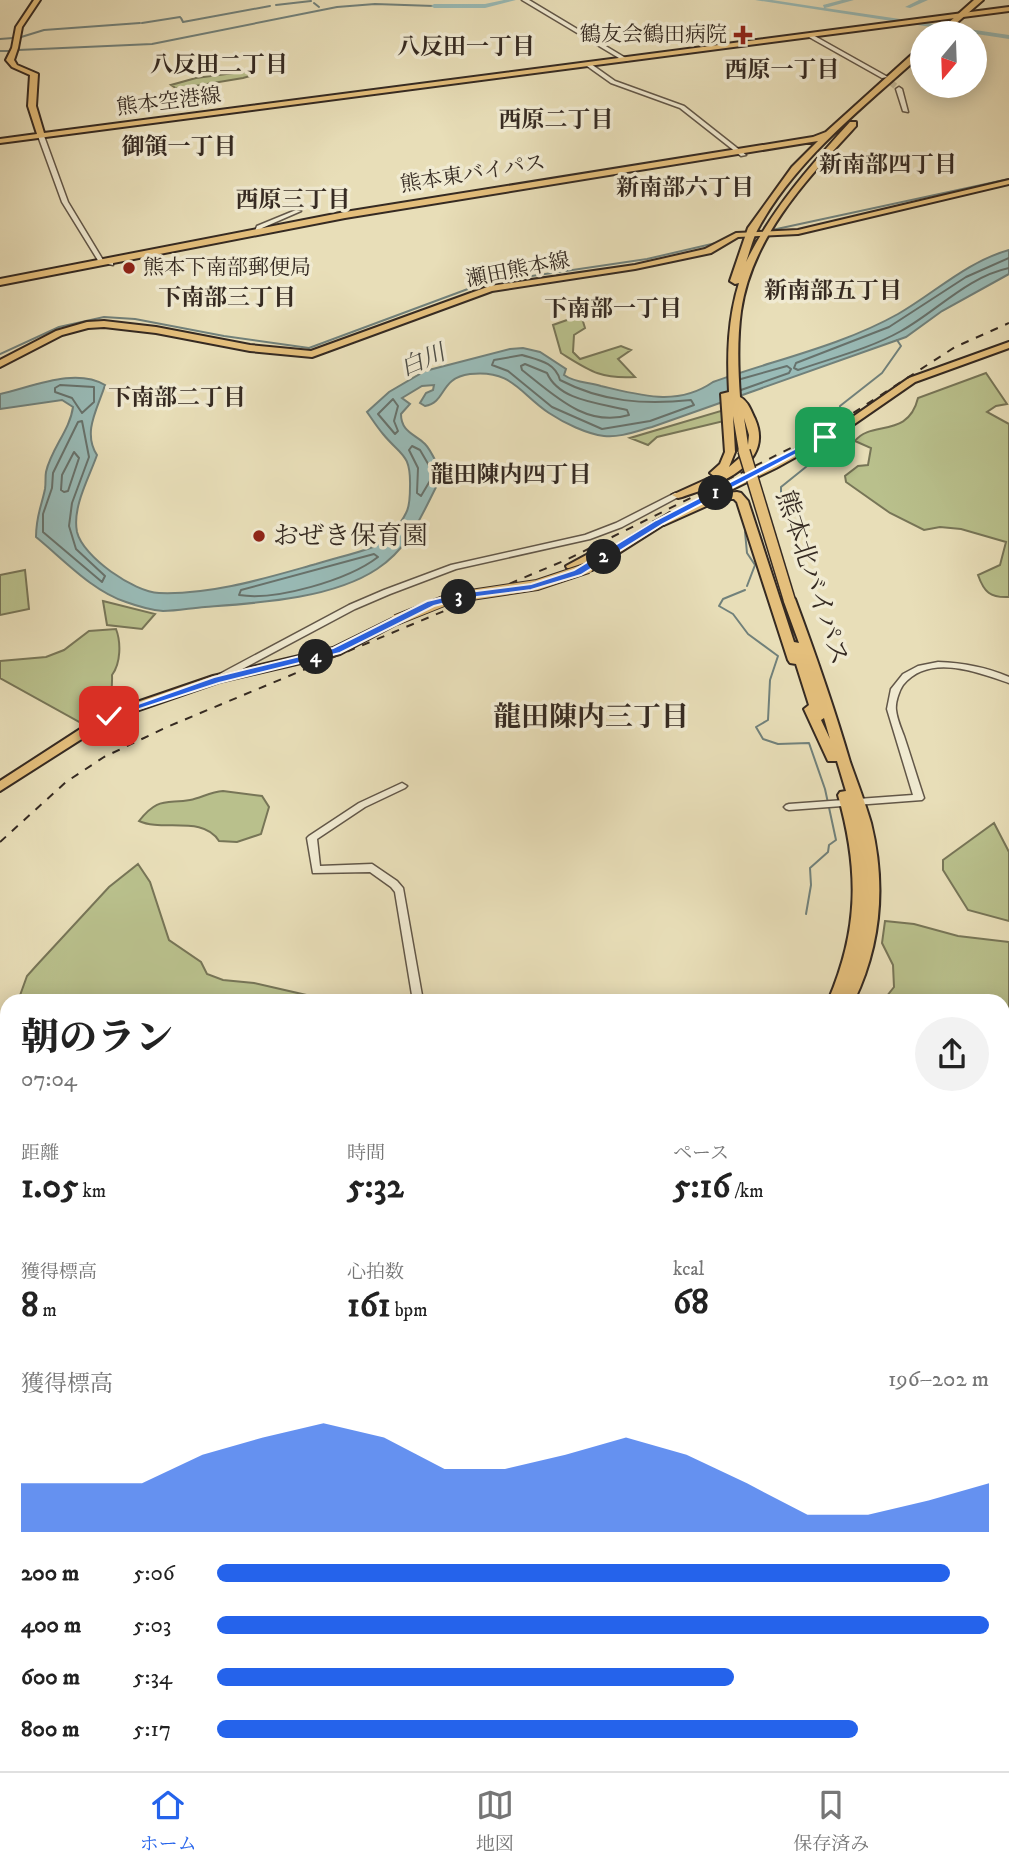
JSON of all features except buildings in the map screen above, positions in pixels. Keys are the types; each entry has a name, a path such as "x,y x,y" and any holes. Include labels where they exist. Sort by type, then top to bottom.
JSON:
{"highway":[{"path":"966,15 979,0"},
{"path":"959,21 988,0"},
{"path":"824,142 910,61"},
{"name":"熊本北バイパス","path":"851,994 861,971 872,919 869,847 833,758 732,422 726,393 731,298 749,234 768,196 806,156 859,118 910,72"},
{"name":"熊本北バイパス","path":"732,422 729,335 739,290 764,235 793,197 824,142"},
{"name":"熊本東バイパス","path":"106,262 388,211 800,143 824,142"},
{"path":"800,143 806,149 806,156"},
{"name":"熊本東バイパス","path":"0,284 388,207 740,154"},
{"path":"678,495 744,463 754,448 752,428 732,379"},
{"path":"678,495 725,465 730,452 732,422"},
{"path":"755,474 816,663 818,681"},
{"path":"660,522 720,496 737,495 742,501 816,725 833,758"},
{"name":"熊本北バイパス","path":"785,599 818,681 852,802 863,895 856,947 838,994"}],"main road":[{"path":"37,0 19,27 10,60 14,66 34,74 32,106 41,136"},
{"name":"熊本空港線","path":"0,141 1009,9"},
{"name":"瀬田熊本線","path":"0,364 59,333 87,325 104,324 156,330 250,348 312,354 476,292 648,265 708,251 732,236 799,232 1009,182"},
{"path":"0,787 99,720 217,680 336,651 439,601 546,584 587,568 660,522 847,425 912,380 1009,345"},
{"path":"571,566 629,540"}],"street":[{"path":"525,0 626,60"},
{"path":"811,36 884,77"},
{"path":"589,65 613,82 682,107 740,154"},
{"path":"899,89 906,111"},
{"path":"41,136 65,202 106,262"},
{"path":"258,231 259,227 298,211"},
{"path":"217,680 225,673 352,607 387,592 454,567 587,537 678,495"},
{"path":"789,807 919,798 891,709 895,692 906,678 933,665 960,664 980,668 1009,680"},
{"path":"402,786 362,805 312,838 316,870 372,868 387,877 400,891 417,994"}],"green space":[{"path":"249,71 250,76 243,78 177,89 171,85 196,78"},
{"path":"581,315 585,328 574,335 573,352 580,359 621,346 631,350 618,359 635,377 613,377 596,373 561,353 553,325"},
{"path":"986,373 1007,404 996,406 987,412 1009,424 1009,597 989,593 978,575 1000,565 1006,542 961,529 940,527 924,530 890,513 846,482 845,476 858,466 868,465 871,448 855,441 862,435 906,419 913,411 918,398"},
{"path":"724,410 724,421 657,437 648,445 630,438"},
{"path":"25,570 29,609 0,615 0,575"},
{"path":"103,601 155,614 142,629 107,625"},
{"path":"116,629 119,652 109,699 83,724 0,678 0,661 46,657 64,650 89,631"},
{"path":"223,791 262,796 269,807 261,834 237,842 219,841 203,828 139,821 157,805"},
{"path":"994,823 1009,852 1009,921 968,910 943,870 943,860"},
{"path":"138,864 150,882 169,940 201,962 207,974 223,980 254,983 302,994 21,994 27,976 109,887"},
{"path":"885,921 914,924 958,936 1009,942 1009,994 888,994 894,987 893,965 882,943"}],"water":[{"path":"1009,250 1009,274 942,311 906,337 628,434 604,436 576,428 539,406 514,384 496,375 484,373 460,376 448,385 437,400 425,406 420,403 426,393 433,390 434,385 422,386 402,398 410,404 401,414 403,425 428,447 443,474 416,526 400,549 377,569 338,587 294,598 163,611 130,603 101,590 78,574 36,537 46,472 73,407 62,400 0,409 0,394 53,380 80,378 105,385 91,429 97,455 77,513 77,532 81,542 111,572 136,587 159,593 219,588 359,552 373,547 392,533 403,518 410,501 409,467 404,456 367,412 389,392 425,371 523,348 540,352 566,369 564,375 577,381 644,395 672,397 854,335 898,314 979,262"}],"waterway":[{"path":"434,6 485,6 513,0"},
{"path":"758,0 1009,37"},
{"path":"825,6 851,0"},
{"path":"908,7 925,0"},
{"path":"276,5 311,1"},
{"path":"314,3 319,7"},
{"path":"18,50 152,44 337,7 375,4 434,6"},
{"path":"181,18 183,22 270,6"},
{"path":"142,23 180,17"},
{"path":"18,38 44,30 140,23"},
{"path":"0,39 13,38"},
{"path":"0,51 10,51"},
{"path":"772,230 1009,179"},
{"path":"0,354 59,327 104,317 135,319 224,336 309,348 484,283 647,259 716,243"},
{"path":"838,427 840,406 882,373 901,346 897,340"},
{"path":"781,506 781,487 832,446 838,432"},
{"path":"745,532 747,553 755,565 747,586"},
{"path":"745,590 723,599 719,606 733,614 748,634 778,656 770,680 768,720 756,727 763,739 778,744 809,743 825,789 836,840 829,845 828,852 810,868 811,885 806,914"}],"tunnel":[{"path":"884,77 899,89"}],"railway":[{"path":"0,842 66,782 104,757 167,727 566,560 827,430 955,347 1009,323"}],"place":[{"name":"鶴友会鶴田病院","path":"743,35"},
{"name":"熊本下南部郵便局","path":"129,268"},
{"name":"おぜき保育園","path":"259,536"}],"district":[{"name":"八反田一丁目","path":"466,47"},
{"name":"八反田二丁目","path":"219,65"},
{"name":"西原一丁目","path":"782,70"},
{"name":"西原二丁目","path":"556,120"},
{"name":"御領一丁目","path":"179,147"},
{"name":"新南部四丁目","path":"888,165"},
{"name":"新南部六丁目","path":"685,188"},
{"name":"西原三丁目","path":"293,200"},
{"name":"新南部五丁目","path":"833,291"},
{"name":"下南部三丁目","path":"227,298"},
{"name":"下南部一丁目","path":"613,309"},
{"name":"下南部二丁目","path":"177,398"},
{"name":"龍田陳内四丁目","path":"511,475"},
{"name":"龍田陳内三丁目","path":"591,717"}],"route":[{"path":"109,716 217,680 336,651 430,604 461,596 546,584 578,573 660,522 825,437"}],"water label":[{"name":"白川","path":"423,361"}]}
